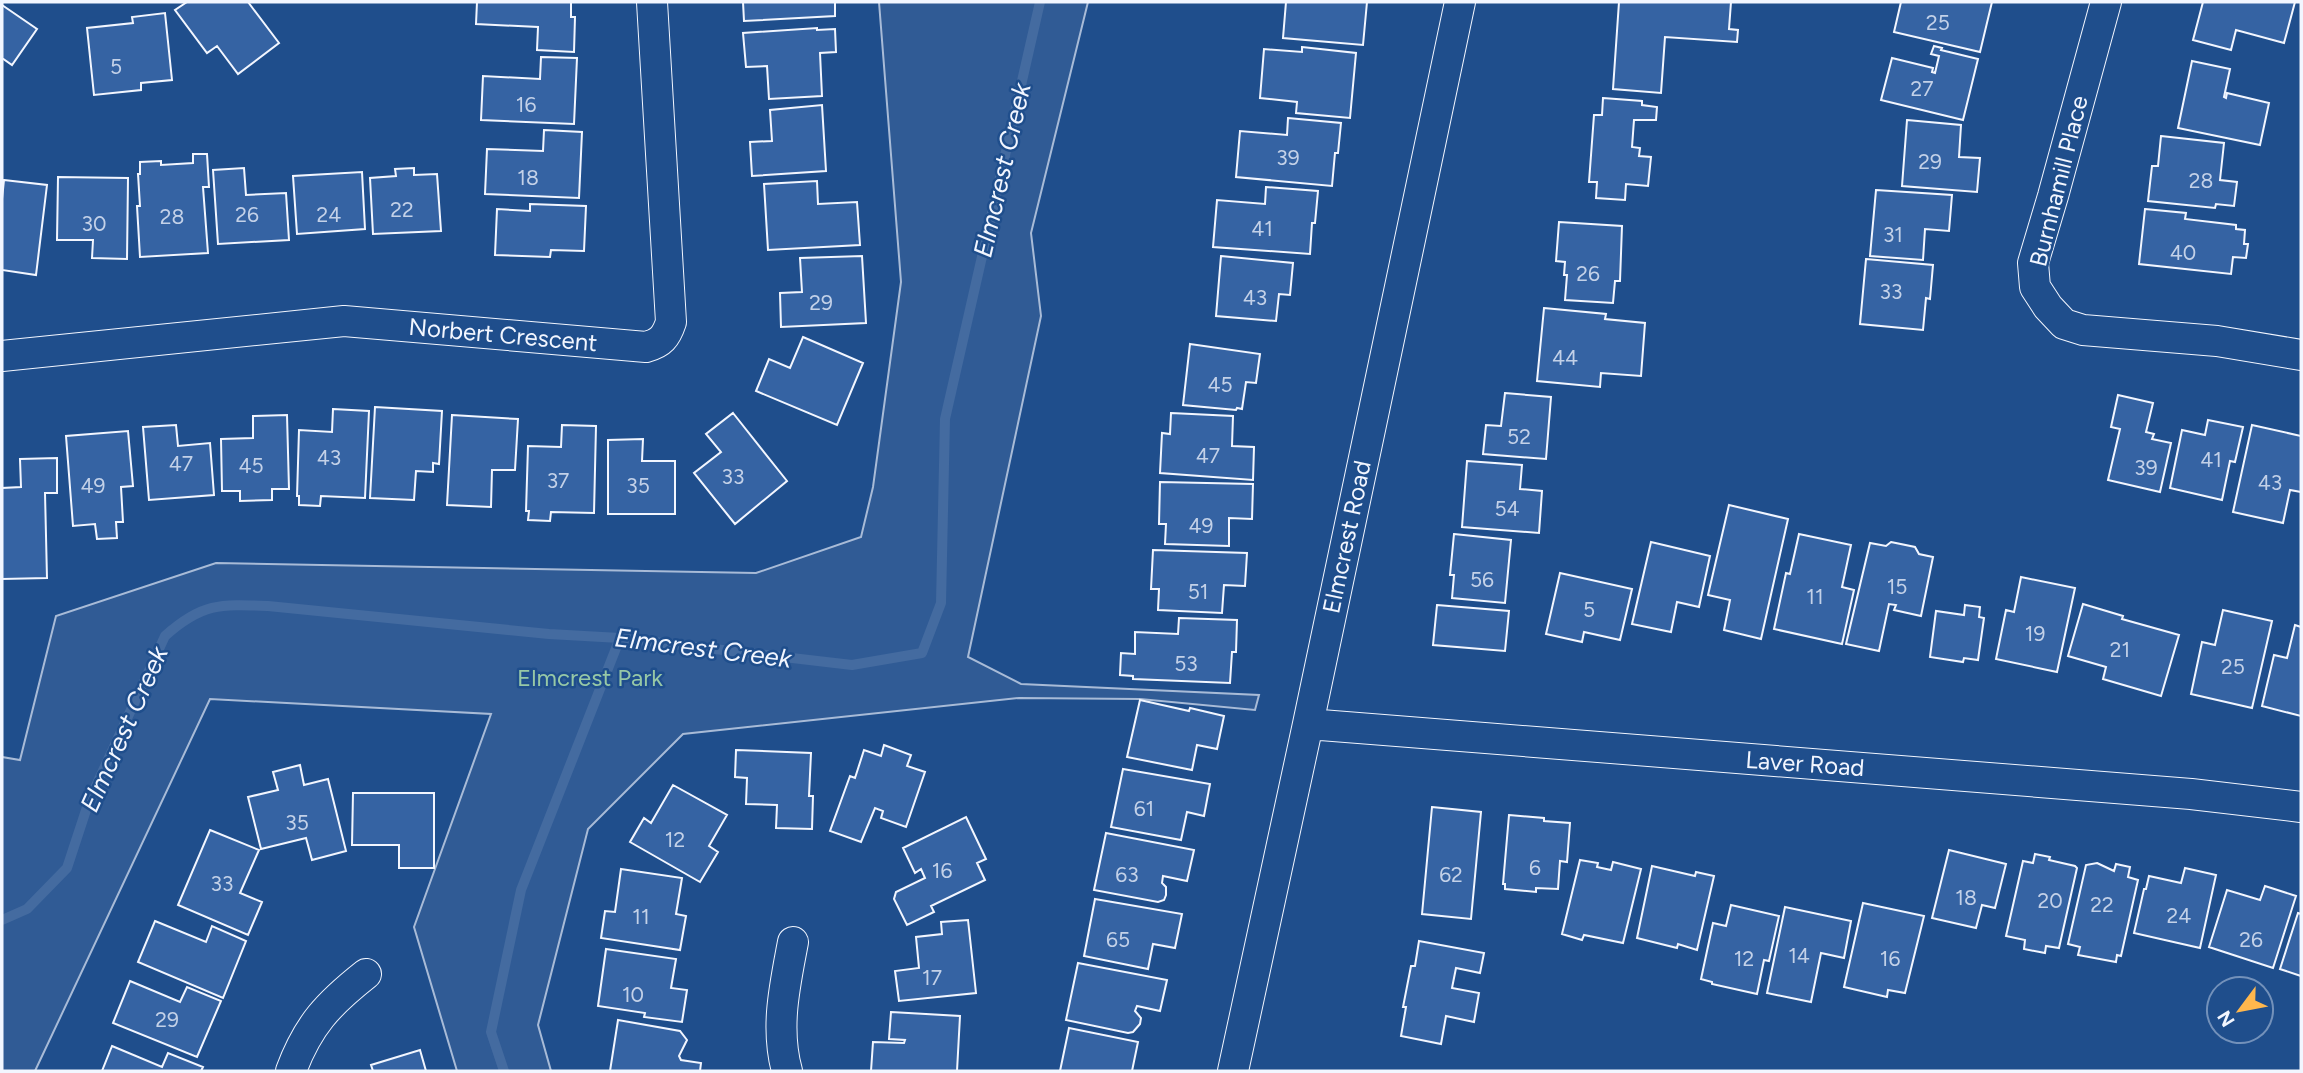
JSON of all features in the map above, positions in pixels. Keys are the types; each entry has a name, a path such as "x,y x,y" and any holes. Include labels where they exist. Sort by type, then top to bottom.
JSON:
{"street":[{"name":"Norbert Crescent","path":"2,356 344,321 646,347 658,344 666,335 671,322 652,2"},
{"name":"Elmcrest Road","path":"1233,1071 1460,2"},
{"name":"Burnhamill Place","path":"2106,2 2033,263 2035,287 2048,307 2064,324 2083,330 2217,341 2301,355"},
{"name":"Laver Road","path":"1308,724 2191,794 2301,807"},
{"path":"787,1071 781,1011 793,942"},
{"path":"291,1071 316,1021 336,998 366,974"}],"shaded area":[{"name":"Elmcrest Park","path":"879,2 1088,2 1031,233 1041,316 968,657 1021,684 1259,695 1255,710 1140,699 1019,698 683,734 588,829 538,1025 551,1071 457,1071 414,927 491,714 210,699 35,1071 2,1071 2,757 20,760 56,616 216,563 756,573 861,537 873,487 901,282"}],"building":[{"path":"187,2 248,2 279,43 238,74 217,46 207,53 175,10"},
{"path":"477,2 571,2 571,17 575,17 574,52 537,50 538,27 476,24"},
{"path":"743,2 835,2 835,16 744,21"},
{"path":"1286,2 1367,2 1363,45 1283,38"},
{"path":"1619,2 1731,2 1729,29 1738,30 1737,42 1665,37 1661,93 1613,89"},
{"path":"1901,2 1992,2 1980,52 1894,32"},
{"path":"2203,2 2295,2 2284,43 2236,30 2231,50 2193,40"},
{"path":"2,5 37,29 12,65 2,58"},
{"path":"165,13 172,80 141,83 141,90 94,95 87,28 133,23 132,17"},
{"path":"835,29 836,52 820,53 822,96 769,99 767,66 746,67 743,33"},
{"path":"1934,46 1978,59 1963,120 1881,100 1892,58 1933,68 1932,72 1935,73 1939,56 1931,54"},
{"path":"1302,47 1356,53 1350,118 1296,113 1297,102 1260,98 1264,49 1302,52"},
{"path":"541,57 577,58 574,124 481,120 483,76 540,79"},
{"path":"2192,61 2230,69 2224,97 2226,98 2227,93 2269,103 2260,145 2178,128"},
{"path":"1603,98 1642,101 1642,105 1657,107 1656,120 1634,120 1632,147 1640,148 1639,156 1651,157 1648,186 1626,184 1625,200 1596,198 1597,182 1589,182 1594,115 1602,115"},
{"path":"822,105 826,171 752,176 750,142 772,141 770,110"},
{"path":"1288,118 1341,123 1332,186 1236,177 1240,131 1287,135"},
{"path":"1907,120 1961,125 1959,157 1980,158 1977,192 1902,186"},
{"path":"544,130 582,132 579,198 485,194 487,149 543,151"},
{"path":"2161,136 2224,143 2220,180 2237,182 2234,206 2216,204 2215,208 2148,201 2152,166 2158,166"},
{"path":"193,154 207,154 209,187 203,187 208,253 140,257 137,206 140,206 140,162 161,161 161,165 193,163"},
{"path":"244,168 246,195 286,193 289,240 218,244 213,170"},
{"path":"414,168 414,175 437,174 441,231 373,234 370,178 396,176 395,169"},
{"path":"362,172 365,229 297,234 293,176"},
{"path":"58,177 128,178 127,259 92,258 93,240 57,240"},
{"path":"4,180 47,185 36,275 2,270"},
{"path":"817,181 818,204 857,202 860,245 768,250 764,184"},
{"path":"1266,187 1318,191 1310,254 1213,247 1217,200 1265,204"},
{"path":"1876,190 1952,195 1949,231 1925,229 1923,260 1870,256"},
{"path":"530,204 586,206 584,251 551,250 550,257 495,255 497,209 530,211"},
{"path":"2145,209 2186,213 2185,219 2236,225 2236,229 2245,230 2244,244 2248,244 2246,258 2233,257 2231,274 2139,264"},
{"path":"1559,222 1622,226 1620,281 1615,281 1613,303 1565,300 1565,262 1556,261"},
{"path":"862,256 866,323 781,327 780,293 802,292 800,258"},
{"path":"1221,256 1293,263 1290,295 1279,294 1276,321 1216,316"},
{"path":"1866,259 1933,265 1930,299 1926,298 1923,330 1860,324"},
{"path":"1544,308 1606,314 1605,319 1645,323 1641,376 1601,373 1600,387 1537,381"},
{"path":"803,337 863,363 837,425 756,391 769,359 790,368"},
{"path":"1190,344 1260,354 1256,383 1246,382 1242,409 1183,405"},
{"path":"1505,393 1551,397 1546,459 1483,454 1486,425 1501,426"},
{"path":"2118,395 2153,403 2146,432 2154,434 2152,439 2171,443 2160,492 2108,480 2120,429 2111,427"},
{"path":"375,407 442,411 439,464 433,463 433,472 416,471 414,500 370,498"},
{"path":"333,409 369,411 365,498 321,496 320,506 299,505 299,430 332,432"},
{"path":"733,413 787,481 735,524 694,473 721,452 706,434"},
{"path":"1171,413 1233,416 1232,446 1254,447 1253,480 1160,473 1162,433 1170,434"},
{"path":"287,415 289,489 272,489 272,500 240,501 240,491 222,491 221,439 253,438 253,416"},
{"path":"452,415 518,419 515,470 492,470 491,507 447,505"},
{"path":"2208,420 2243,427 2235,462 2230,461 2222,500 2170,488 2182,430 2205,435"},
{"path":"176,425 178,446 210,443 214,495 149,500 143,427"},
{"path":"562,425 596,426 594,513 551,512 550,521 528,520 528,446 561,447"},
{"path":"2252,425 2301,436 2301,492 2290,490 2283,523 2233,512"},
{"path":"128,431 133,486 121,487 123,522 116,522 117,538 97,539 95,524 73,526 66,436"},
{"path":"643,439 642,461 675,461 675,514 608,514 608,440"},
{"path":"57,458 57,493 45,493 47,578 2,579 2,488 21,487 20,459"},
{"path":"1467,461 1522,465 1520,489 1542,491 1539,533 1462,527"},
{"path":"1160,482 1253,484 1252,519 1229,518 1229,546 1165,544 1166,524 1159,524"},
{"path":"1729,505 1788,519 1761,639 1724,630 1730,600 1708,595"},
{"path":"1454,534 1511,540 1505,603 1452,598 1454,575 1450,575"},
{"path":"1799,534 1851,545 1842,587 1854,590 1842,644 1774,629 1786,573 1790,574"},
{"path":"1651,542 1710,556 1699,607 1677,602 1671,632 1632,624"},
{"path":"1891,542 1915,547 1919,554 1933,557 1921,616 1894,610 1896,605 1889,604 1879,651 1846,644 1870,543 1886,546"},
{"path":"1153,550 1247,553 1245,586 1224,585 1222,613 1158,610 1159,589 1151,589"},
{"path":"1560,573 1632,589 1620,640 1584,632 1582,642 1546,634"},
{"path":"2021,577 2075,588 2057,672 1996,659 2006,610 2014,612"},
{"path":"2083,604 2123,616 2122,619 2179,635 2161,696 2103,679 2106,667 2068,656"},
{"path":"1437,605 1509,611 1505,651 1433,645"},
{"path":"1965,605 1980,607 1979,617 1984,618 1978,660 1964,658 1963,662 1930,657 1936,611 1964,615"},
{"path":"2223,610 2272,621 2252,708 2191,694 2202,642 2215,645"},
{"path":"1179,618 1237,620 1236,652 1232,652 1230,683 1133,679 1133,676 1120,675 1121,653 1135,654 1135,632 1178,634"},
{"path":"2295,625 2301,627 2301,716 2262,706 2274,655 2287,658"},
{"path":"1140,700 1224,716 1217,749 1197,745 1192,770 1127,757"},
{"path":"884,745 911,755 907,766 925,772 906,827 881,818 883,811 875,808 861,842 830,831 850,776 855,778 864,750 881,756"},
{"path":"736,750 811,753 809,796 813,796 812,829 776,828 777,805 746,804 747,778 735,777"},
{"path":"300,765 304,785 328,779 346,851 312,860 306,838 261,849 248,797 278,790 273,772"},
{"path":"1123,769 1210,784 1204,816 1187,812 1181,840 1111,827"},
{"path":"673,785 727,815 709,846 718,852 700,882 630,842 644,818 651,823"},
{"path":"353,793 434,793 434,868 399,868 399,845 352,845"},
{"path":"1432,807 1481,812 1471,919 1422,914"},
{"path":"1509,815 1570,823 1567,862 1560,861 1558,889 1536,888 1536,892 1505,889 1503,884"},
{"path":"966,817 986,859 977,863 985,880 931,906 934,912 907,925 894,899 896,892 925,878 921,869 915,873 903,848"},
{"path":"210,830 259,850 240,893 262,902 248,935 178,905"},
{"path":"1106,833 1194,850 1187,881 1163,876 1166,895 1164,900 1158,902 1094,890"},
{"path":"1949,850 2006,864 1995,908 1982,905 1976,928 1932,918"},
{"path":"2035,854 2077,868 2059,948 2046,946 2045,953 2024,949 2025,940 2006,936 2023,861 2033,863"},
{"path":"1580,860 1598,863 1597,867 1611,870 1613,862 1641,869 1623,943 1584,935 1582,940 1562,934"},
{"path":"2097,863 2114,871 2116,864 2130,867 2128,877 2138,880 2121,956 2117,955 2116,962 2078,955 2080,947 2068,944 2086,865"},
{"path":"1652,866 1695,876 1696,872 1714,876 1697,950 1678,944 1677,948 1637,938"},
{"path":"2185,868 2216,875 2200,948 2134,933 2149,876 2181,883"},
{"path":"621,869 682,878 676,914 686,916 680,950 601,938 605,911 615,912"},
{"path":"2265,886 2296,896 2273,968 2209,947 2227,890 2260,900"},
{"path":"1095,899 1182,914 1175,948 1153,944 1148,969 1084,956"},
{"path":"1863,903 1924,916 1905,993 1888,990 1887,997 1844,987"},
{"path":"1731,905 1779,916 1769,961 1764,960 1757,994 1701,979 1713,923 1726,926"},
{"path":"1785,907 1851,921 1844,958 1821,953 1811,1002 1767,993"},
{"path":"2298,913 2301,914 2301,976 2280,969"},
{"path":"968,920 976,993 899,1001 895,971 919,968 916,937 942,934 941,922"},
{"path":"155,921 206,942 212,926 246,941 223,998 138,962"},
{"path":"1419,941 1484,953 1480,973 1456,968 1452,988 1479,993 1474,1022 1446,1016 1441,1044 1401,1036 1406,1007 1403,1007"},
{"path":"606,949 676,959 671,988 687,990 682,1022 644,1017 645,1013 598,1006"},
{"path":"1078,963 1167,980 1160,1011 1137,1006 1135,1011 1141,1018 1140,1024 1133,1032 1128,1033 1066,1020"},
{"path":"130,981 180,1002 187,987 221,1001 197,1057 113,1023"},
{"path":"891,1012 960,1016 957,1071 871,1071 873,1042 904,1043 905,1040 889,1039"},
{"path":"618,1020 680,1031 687,1040 679,1056 681,1060 701,1063 700,1071 610,1071"},
{"path":"1069,1028 1138,1042 1132,1071 1060,1071"},
{"path":"112,1046 162,1067 168,1053 203,1067 201,1071 102,1071"},
{"path":"420,1050 426,1071 373,1071 371,1065"}],"waterway":[{"name":"Elmcrest Creek","path":"2,920 27,909 67,868 89,801 165,636 201,611 237,605 268,606 549,634 620,638 852,665 922,653 941,603 945,419 1040,2"},
{"path":"504,1071 491,1032 521,890 620,638"}]}
